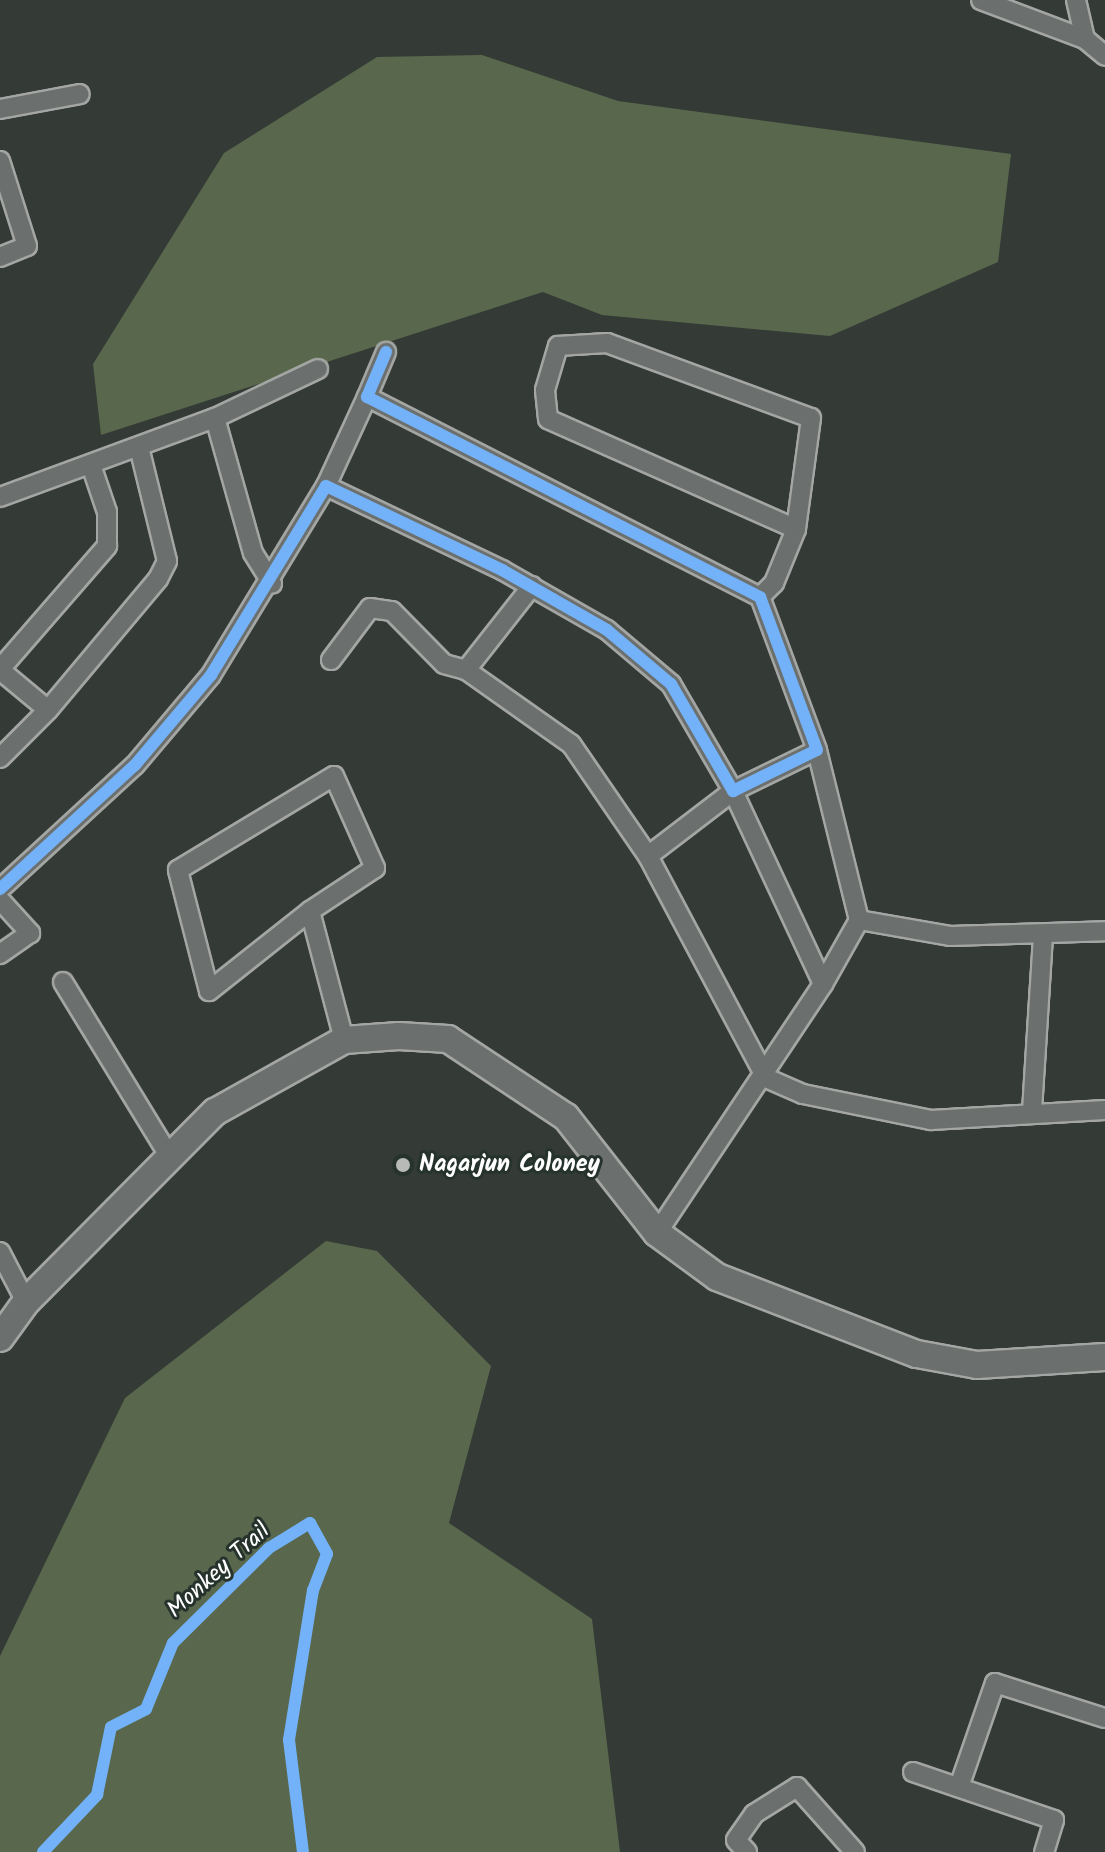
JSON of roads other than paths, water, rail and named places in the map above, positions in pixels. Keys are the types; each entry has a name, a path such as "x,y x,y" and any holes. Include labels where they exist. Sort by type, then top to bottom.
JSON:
{"main road":[{"path":"0,1338 26,1302 215,1112 344,1040 448,1039 566,1117 657,1233 717,1277 875,1343 977,1365 1105,1357"}],"street":[{"path":"981,0 1085,39 1105,56"},
{"path":"1076,0 1085,39"},
{"path":"0,109 80,94"},
{"path":"0,161 27,246 0,257"},
{"path":"760,597 774,583 796,529 811,418 607,343 558,346 545,390 548,419 796,529"},
{"path":"0,889 135,765 211,675 272,584 326,486 386,352"},
{"path":"0,497 215,418 318,369"},
{"path":"367,397 760,597 817,750 859,920 766,1078 657,1233"},
{"path":"215,418 253,553 272,584"},
{"path":"0,758 48,710 167,561 139,447"},
{"path":"48,710 1,669 107,546 107,512 91,465"},
{"path":"326,486 532,586 607,630 671,684 733,791 823,984"},
{"path":"466,670 532,586"},
{"path":"331,660 370,608 392,611 444,664 466,670 571,744 648,856 766,1078 803,1094 931,1120 1032,1111 1105,1110"},
{"path":"648,856 733,791 817,750"},
{"path":"334,776 375,868 310,911 209,991 178,870 334,776"},
{"path":"0,900 30,933 0,954"},
{"path":"310,911 344,1040"},
{"path":"859,920 950,936 1043,936 1105,931"},
{"path":"1032,1111 1043,936"},
{"path":"63,982 170,1157"},
{"path":"0,1252 26,1302"},
{"path":"959,1787 995,1683 1105,1718"},
{"path":"913,1772 1054,1820 1044,1852"},
{"path":"747,1852 736,1840 754,1814 797,1787 855,1852"}],"place":[{"name":"Nagarjun Coloney","path":"403,1165"}]}
